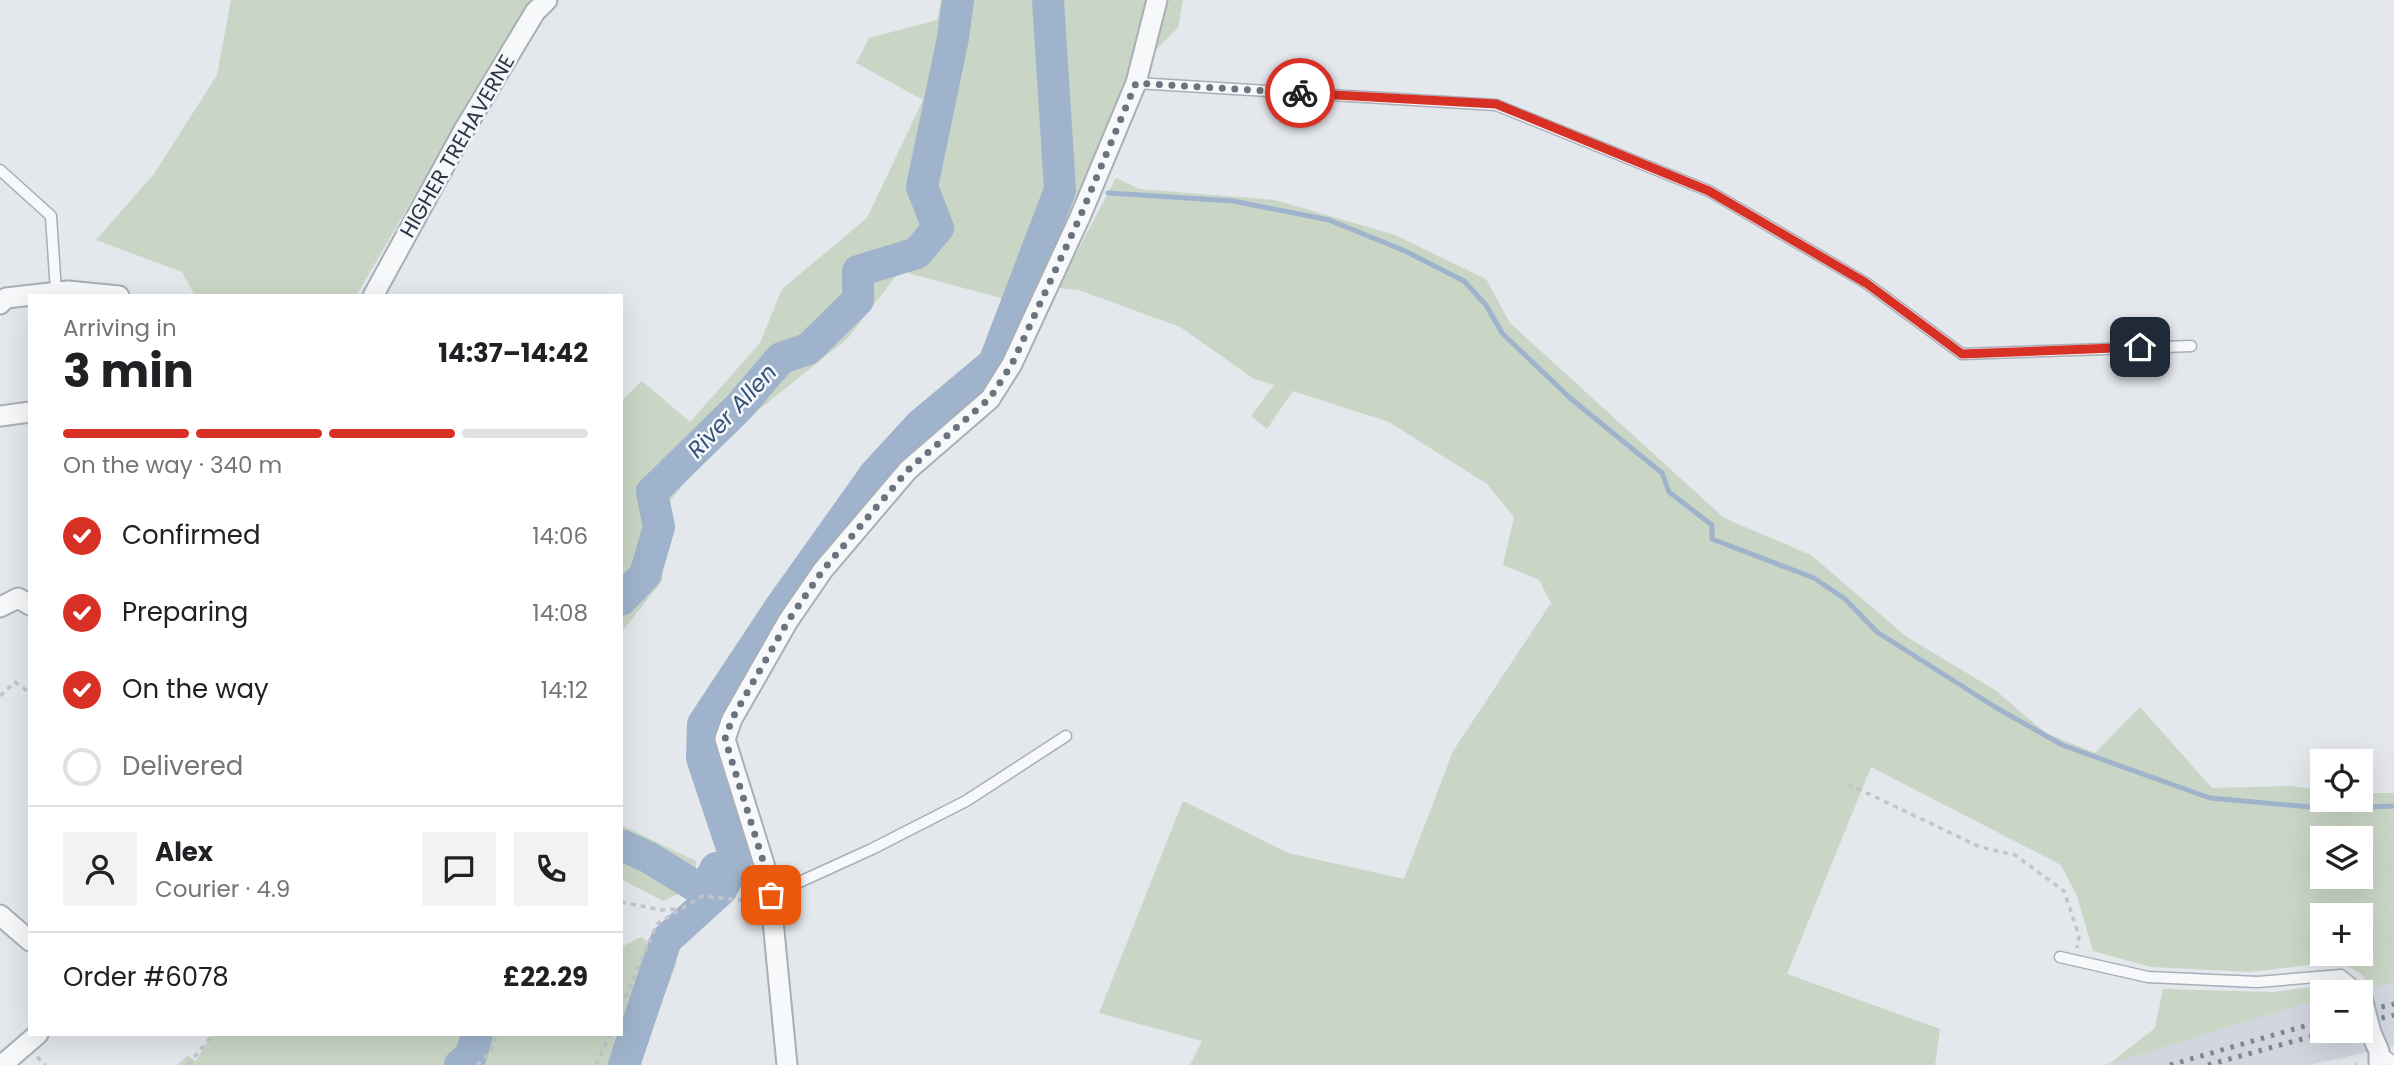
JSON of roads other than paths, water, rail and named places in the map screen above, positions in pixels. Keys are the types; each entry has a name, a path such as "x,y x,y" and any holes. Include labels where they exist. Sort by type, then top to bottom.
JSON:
{"street":[{"name":"HIGHER TREHAVERNE","path":"374,294 464,130 535,12 547,0"},
{"path":"787,1065 769,880 725,739 732,719 788,621 823,570 908,470 990,398 1012,364 1080,217 1136,83 1157,0"},
{"path":"39,294 68,291 99,294"},
{"path":"0,304 6,298 28,295"},
{"path":"0,416 28,411"},
{"path":"0,607 18,598 28,604"},
{"path":"0,915 28,940"},
{"path":"2,1065 36,1036"},
{"path":"2373,1037 2384,1060"}],"lane":[{"path":"1136,83 1496,104 1709,191 1866,283 1962,354 2191,346"},
{"path":"0,170 51,216 56,292"},
{"path":"771,899 966,801 1066,736"},
{"path":"2060,957 2148,976 2258,982 2341,975 2347,980"}],"waterway":[{"name":"River Allen","path":"623,598 645,575 659,527 652,492 739,407 781,358 808,349 858,300 858,271 917,253 938,228 922,187 953,38 958,0"},
{"path":"624,1065 666,940 721,890 736,860 702,758 703,724 779,609 875,474 920,425 994,363 1060,190 1048,0"},
{"path":"1060,190 1074,191"},
{"path":"1108,193 1233,201 1329,220 1405,251 1464,281 1486,305 1502,333 1570,398 1662,473 1669,492 1712,525 1712,539 1814,578 1845,599 1877,632 1995,707 2062,745 2210,798 2332,809 2394,806"},
{"path":"623,846 648,857 695,886 707,885 716,868 725,872"},
{"name":"River Allen","path":"460,1065 471,1056 476,1036"}],"railway":[{"path":"2373,1009 2394,1004"},
{"path":"2373,1020 2394,1015"},
{"path":"2170,1065 2310,1024"},
{"path":"2208,1065 2310,1037"}]}
